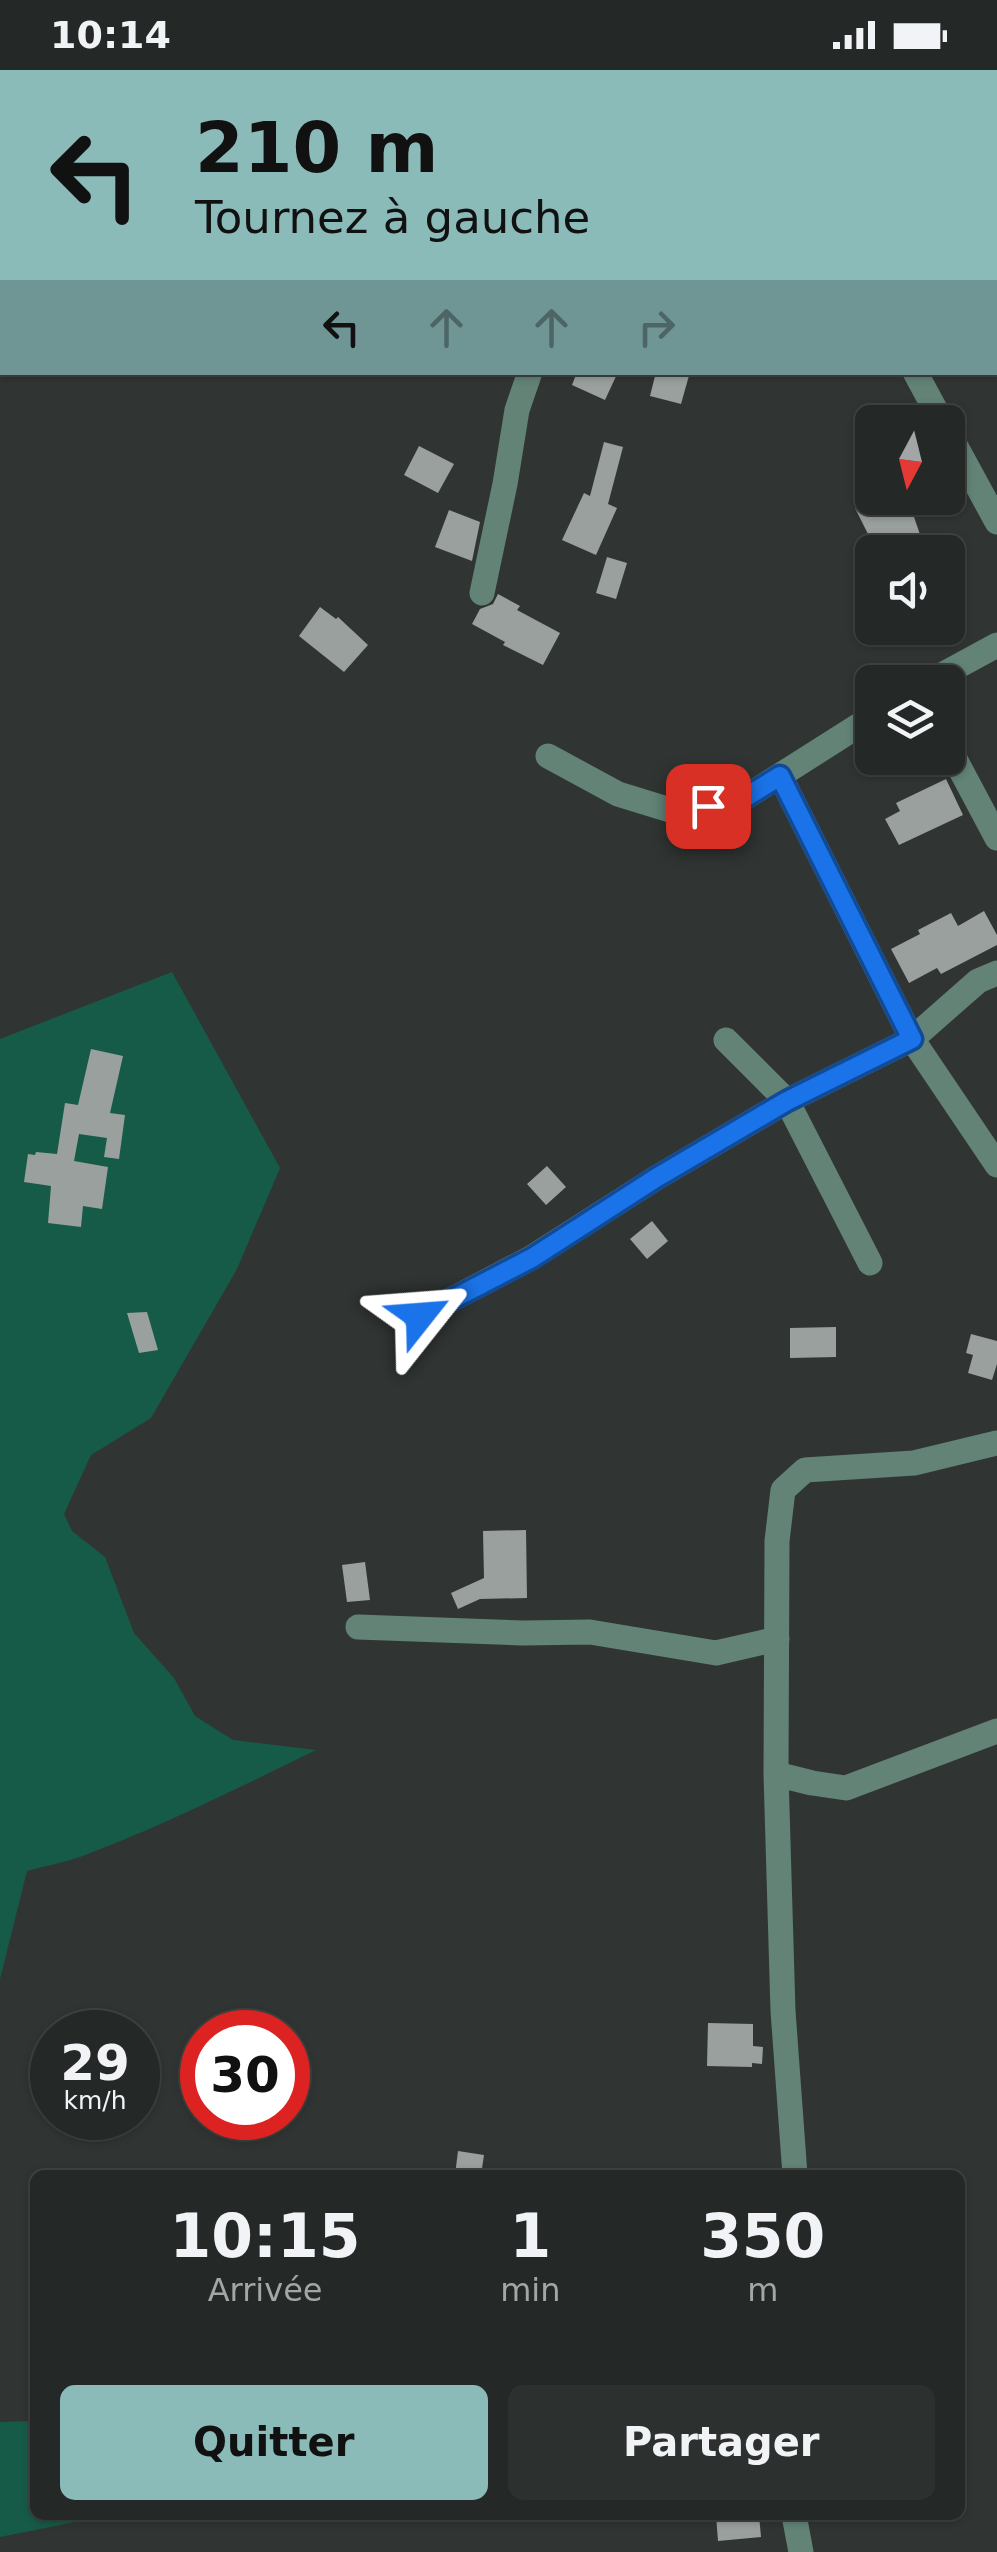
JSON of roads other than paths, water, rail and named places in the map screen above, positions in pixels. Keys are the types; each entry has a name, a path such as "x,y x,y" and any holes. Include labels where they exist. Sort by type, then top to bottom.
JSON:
{"street":[{"path":"482,594 506,484 517,410 529,375"},
{"path":"917,375 933,405"},
{"path":"965,463 997,522"},
{"path":"960,665 997,645"},
{"path":"548,756 618,794 670,810 746,797 855,728"},
{"path":"963,775 997,838"},
{"path":"780,776 912,1039 997,1165"},
{"path":"420,1316 532,1258 656,1178 787,1101 912,1039 978,981 997,973"},
{"path":"726,1040 787,1101 870,1263"},
{"path":"794,2170 783,2011 776,1774 777,1541 782,1490 804,1470 914,1462 997,1443"},
{"path":"358,1627 590,1632 716,1653 776,1639"},
{"path":"776,1774 846,1788 997,1730"},
{"path":"795,2520 801,2552"}]}
